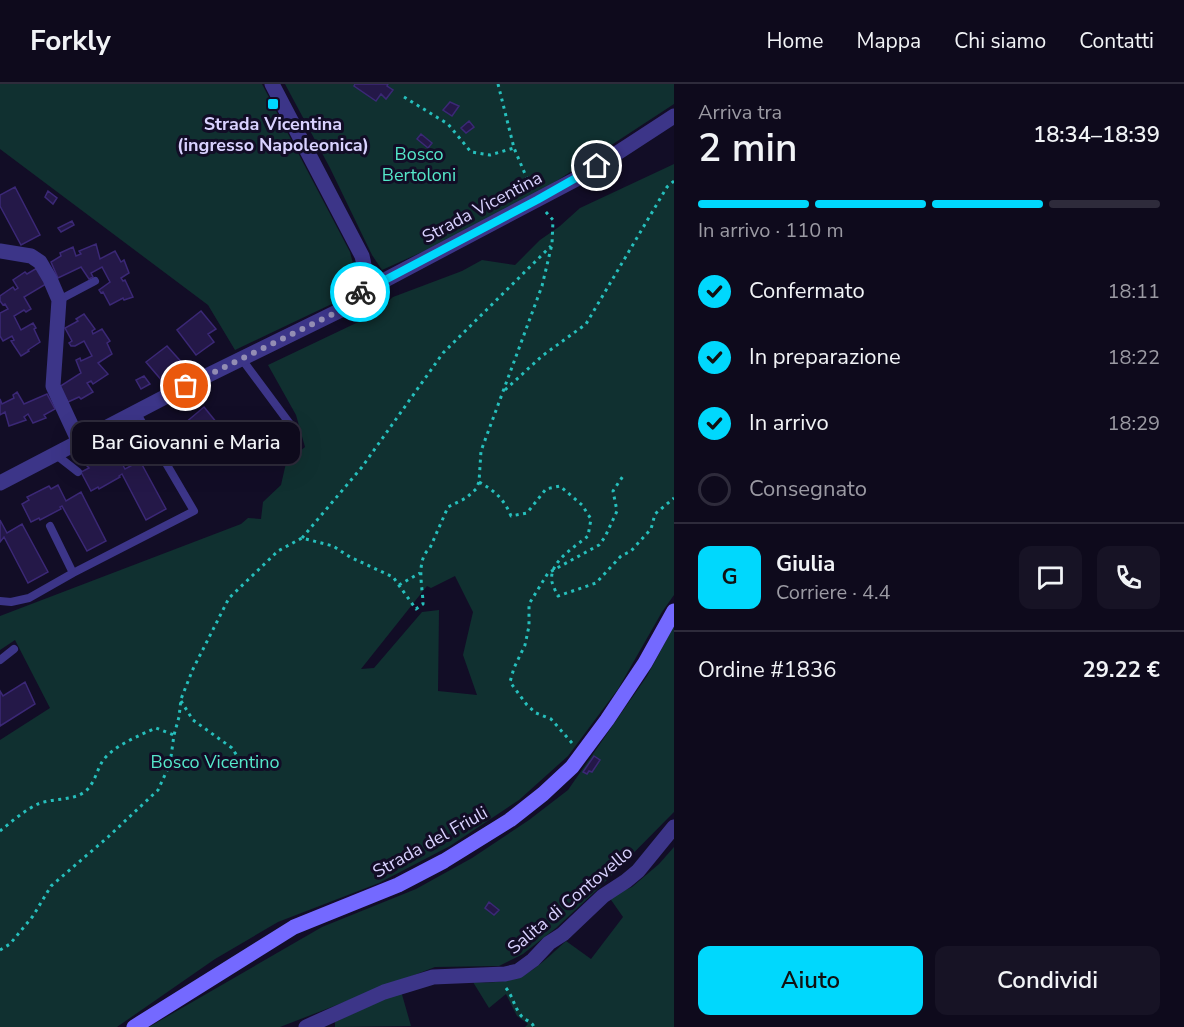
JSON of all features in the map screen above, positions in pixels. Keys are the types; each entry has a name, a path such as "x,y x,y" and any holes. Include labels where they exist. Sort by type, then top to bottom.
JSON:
{"main road":[{"name":"Strada del Friuli","path":"134,1027 294,927 398,885 444,861 510,820 543,794 572,766 645,663 674,611"}],"street":[{"path":"1,482 241,358 343,309 357,298 364,285 366,270 362,256 272,84"},
{"name":"Strada Vicentina","path":"364,285 374,285 385,280 582,176 674,116"},
{"path":"0,251 31,256 40,261 51,279 59,300 52,386 79,442"},
{"name":"Salita di Contovello","path":"306,1027 384,992 433,977 518,971 533,960 549,943 563,934 603,896 638,871 674,827"}],"lane":[{"path":"59,300 95,281"},
{"path":"241,358 290,424"},
{"path":"0,601 11,602 28,598 194,511 136,412"},
{"path":"55,454 78,472"},
{"path":"50,526 73,573"},
{"path":"0,660 14,649"}],"path":[{"path":"302,538 333,546 393,578 416,609 423,604 420,573 426,552 430,548 448,507 466,498 476,489 479,482 481,452 534,310 552,244 553,220 537,200 514,148 498,84"},
{"path":"404,97 448,124 471,152 490,155 514,148"},
{"path":"503,391 542,357 586,324 667,187 674,181"},
{"path":"0,950 10,944 33,916 51,886 158,790 170,764 180,699 229,598 278,551 302,538 362,467 443,353 552,244"},
{"path":"581,754 551,719 536,713 526,705 510,682 525,645 529,626 529,604 548,573 599,545 605,537 618,511 613,492 623,476"},
{"path":"479,482 494,490 506,502 511,516 527,513 546,489 560,486 582,505 591,519 588,536 562,557 554,569 551,580 558,596 596,582 621,556 631,551 651,529 655,514 674,498"},
{"path":"399,585 420,573"},
{"path":"180,699 194,720 232,748 246,770"},
{"path":"0,831 38,804 80,795 86,791 103,760 113,750 136,737 156,728 174,735"},
{"path":"496,974 514,998 522,1018 531,1022 534,1027"}],"green space":[{"path":"0,84 262,84 350,252 355,271 351,287 338,301 235,350 208,305 0,149"},
{"name":"Bosco Bertoloni","path":"285,84 674,84 674,104 532,197 462,234 382,270 372,255 330,168"},
{"name":"Bosco Vicentino","path":"674,164 674,595 618,689 568,756 519,800 450,846 379,883 278,922 215,959 117,1027 0,1027 0,740 50,708 15,640 0,650 0,616 241,524 248,518 261,519 263,502 281,485 286,463 305,447 296,415 268,365 373,315 393,297 462,271 482,260 515,265 540,240 580,208","holes":["455,576 473,612 463,655 477,695 438,691 439,610 422,612 374,668 361,669 427,586 431,588"]},
{"path":"674,626 674,812 597,890 556,928 523,954 499,966 435,967 280,1027 149,1027 322,927 416,889 472,858 529,820 568,790 647,676"},
{"path":"674,847 674,1027 525,1027 528,1024 517,1016 506,994 489,1008 473,982 515,979 535,968 566,941 591,959 623,917 609,897 632,887 659,864"},
{"path":"401,991 411,1026 335,1027 335,1022"}],"building":[{"path":"355,84 388,84 387,86 393,90 386,99 381,94 376,101 354,86"},
{"path":"450,102 459,106 452,116 443,110"},
{"path":"469,121 474,127 466,133 461,128"},
{"path":"421,134 432,143 428,148 417,139"},
{"path":"15,187 40,235 21,245 0,206 0,195"},
{"path":"48,191 57,198 53,204 45,197"},
{"path":"72,221 74,225 61,232 58,228"},
{"path":"96,244 100,259 115,251 121,262 124,260 129,273 121,278 125,280 133,297 124,300 123,298 110,305 103,292 99,290 110,282 102,267 91,273 93,277 89,279 81,267 58,278 51,262 61,256 60,253 73,247 76,256 81,254 79,251"},
{"path":"37,268 46,284 24,297 31,309 14,316 21,330 33,323 40,342 21,356 11,341 14,340 12,336 3,341 0,336 0,313 8,309 0,301 0,296 13,287 15,290 18,288 13,280"},
{"path":"201,311 216,329 208,334 214,342 196,355 177,330"},
{"path":"84,314 95,329 92,331 93,334 102,329 110,341 107,343 112,354 98,363 108,374 93,384 91,381 87,383 93,392 81,399 79,397 68,402 59,387 81,373 76,360 80,358 81,361 92,356 84,341 71,346 69,343 72,341 65,328 78,321 76,319"},
{"path":"167,346 184,365 163,382 146,362"},
{"path":"144,376 150,384 141,389 136,380"},
{"path":"17,392 24,404 47,394 55,409 44,415 46,418 33,423 28,414 24,417 26,420 9,426 5,412 0,415 0,399 2,404 14,398 13,395"},
{"path":"204,407 221,428 201,444 185,423"},
{"path":"108,454 110,457 117,454 125,469 140,461 166,509 146,520 122,474 99,489 98,487 91,491 81,472"},
{"path":"58,485 66,501 81,492 106,541 87,551 62,506 61,509 40,520 39,518 31,522 22,504 29,500 27,497 49,486 51,489"},
{"path":"0,520 7,533 22,524 48,572 28,583 4,537 0,542"},
{"path":"25,682 35,704 0,726 0,691 3,696"},
{"path":"594,756 600,760 592,772 589,771 587,774 583,772"},
{"path":"489,902 499,910 494,915 485,908"}],"way so far":[{"path":"186,386 343,309 357,298 360,292"}],"place":[{"name":"Strada Vicentina (ingresso Napoleonica)","path":"273,104"},
{"name":"Bar Giovanni e Maria","path":"186,386"}],"route":[{"path":"360,292 364,285 374,285 385,280 597,166"}]}
